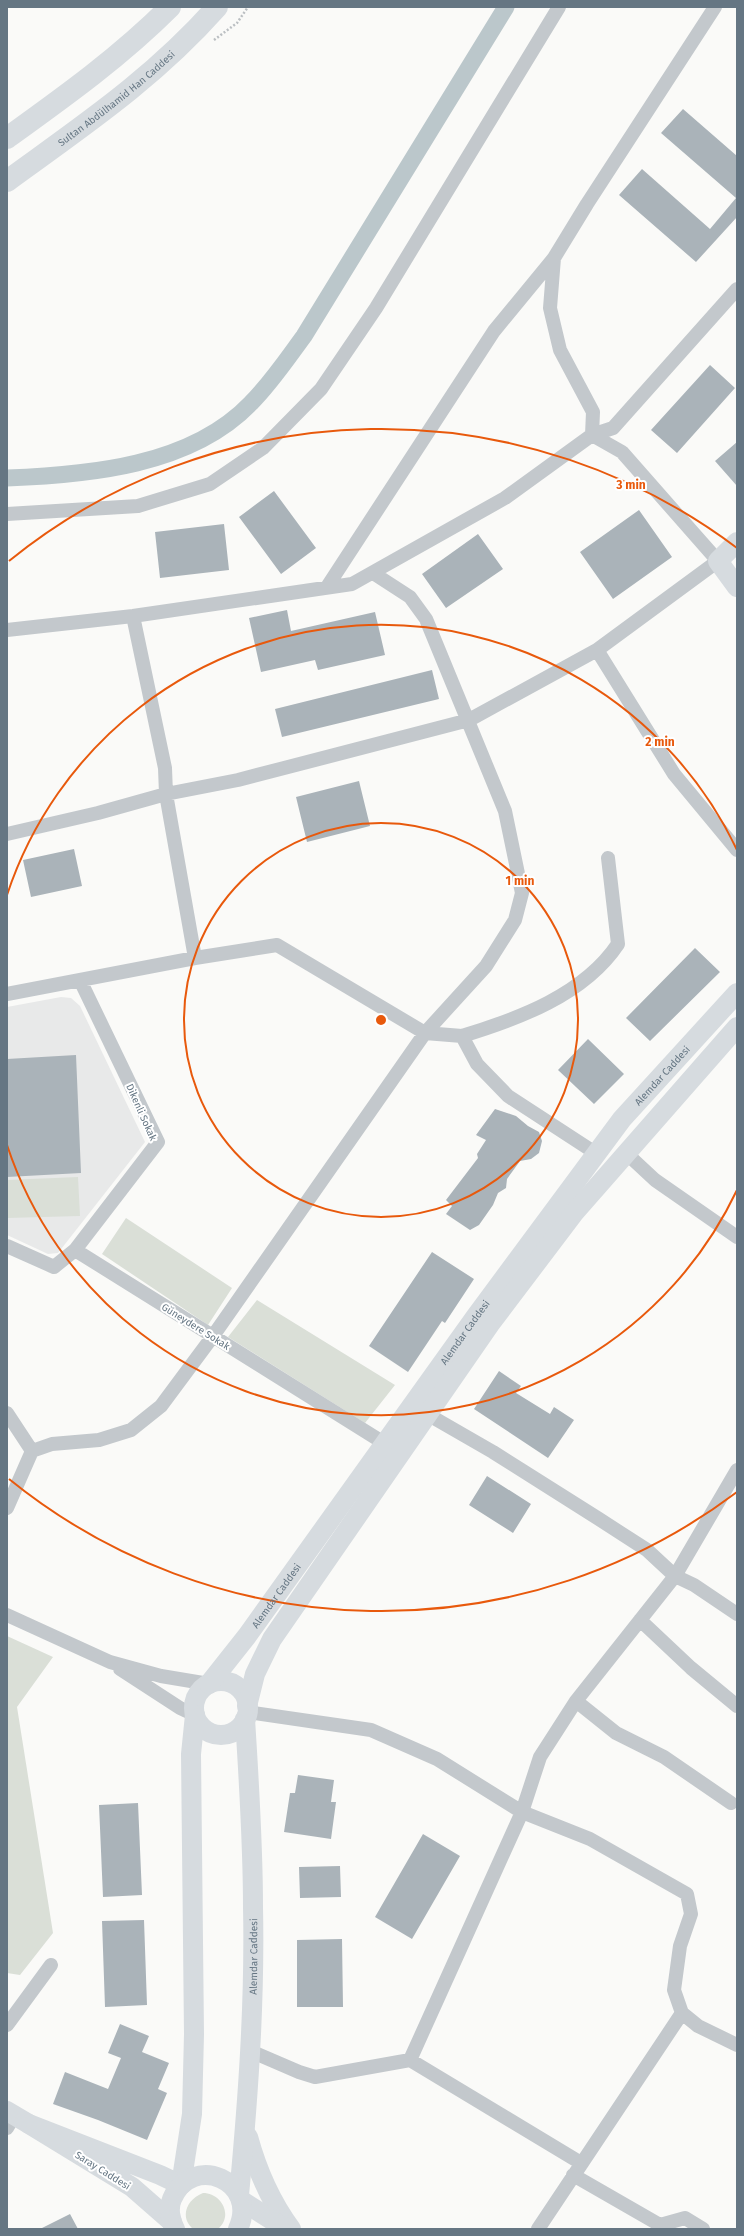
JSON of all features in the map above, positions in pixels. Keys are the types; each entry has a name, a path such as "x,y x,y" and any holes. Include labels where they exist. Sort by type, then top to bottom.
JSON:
{"main road":[{"path":"7,138 52,107 107,65 170,7"},
{"name":"Sultan Abdülhamid Han Caddesi","path":"7,181 124,96 175,52 216,7"},
{"path":"737,542 718,561 737,587"},
{"name":"Alemdar Caddesi","path":"209,1684 247,1636 384,1444 622,1119 737,993"},
{"name":"Alemdar Caddesi","path":"238,2229 244,2211 241,2198 250,2050 253,1906 247,1712 255,1674 272,1640 490,1324 574,1212 737,1027"},
{"path":"173,2227 171,2202 181,2185 192,2114 194,2034 190,1768 195,1701 202,1688 209,1684 226,1681 234,1684 245,1697 247,1712 232,1732 224,1734 206,1730 199,1724 195,1715"},
{"name":"Saray Caddesi","path":"14,2120 160,2175 181,2185"},
{"name":"Saray Caddesi","path":"14,2120 132,2187 173,2227"},
{"path":"245,2128 252,2152 264,2183 273,2202 291,2229"},
{"path":"181,2185 190,2178 201,2175 213,2175 224,2179 233,2185 241,2198 286,2229"}],"street":[{"path":"7,514 138,506 210,484 263,448 321,389 372,314 559,7"},
{"path":"327,587 494,331 554,258 587,204 715,7"},
{"path":"554,258 550,308 560,350 593,412 592,435"},
{"path":"7,630 133,616 352,584 505,498 592,435 613,428 737,289"},
{"path":"7,834 98,813 166,794 238,780 469,720 597,650 718,561 622,452 592,435"},
{"path":"7,1508 32,1451 52,1444 99,1440 132,1430 161,1406 213,1336 425,1033 486,966 515,920 522,893 505,811 469,720 426,619 410,597 373,573"},
{"path":"133,616 165,768 166,794 195,958"},
{"path":"597,650 674,774 737,850"},
{"path":"7,994 195,958 278,946 425,1033 462,1036 498,1025 570,991 609,958 618,944 608,858"},
{"name":"Dikenli Sokak","path":"75,1250 158,1142 80,980"},
{"path":"462,1036 476,1064 508,1096 596,1154"},
{"path":"626,1154 655,1180 737,1237"},
{"path":"7,1246 54,1267 75,1250"},
{"name":"Güneydere Sokak","path":"75,1250 384,1444"},
{"path":"7,1413 32,1451"},
{"path":"427,1414 493,1452 599,1519 647,1550 675,1576 694,1584 737,1614"},
{"path":"410,2060 522,1812 540,1757 576,1702 675,1576 737,1470"},
{"path":"7,1615 110,1662 158,1694 195,1715"},
{"path":"640,1620 691,1668 737,1706"},
{"path":"110,1662 161,1676 209,1684"},
{"path":"576,1702 616,1733 664,1757 735,1801"},
{"path":"247,1712 371,1730 437,1759 522,1812 590,1839 687,1894 691,1914 680,1946 674,1990 682,2013 698,2026 737,2045"},
{"path":"7,2025 51,1965"},
{"path":"538,2229 682,2013"},
{"path":"250,2050 315,2077 410,2060 581,2163"},
{"path":"573,2175 660,2225 685,2218 703,2229"}],"shaded area":[{"path":"61,997 71,998 80,1006 145,1142 58,1253 48,1254 7,1235 7,1007"},
{"path":"78,1177 80,1216 7,1218 7,1180"},
{"path":"126,1218 232,1288 208,1325 102,1254"},
{"path":"257,1300 395,1385 365,1423 228,1337"},
{"path":"7,1636 53,1657 17,1707 53,1933 20,1975 7,1973"},
{"path":"203,2193 215,2197 223,2206 225,2217 223,2223 218,2229 193,2229 186,2219 189,2204 193,2199"}],"building":[{"path":"683,109 737,156 737,217 696,262 619,195 642,169 710,229 736,198 661,133"},
{"path":"710,365 735,388 677,453 651,430"},
{"path":"737,442 737,486 715,461"},
{"path":"274,491 316,548 281,574 239,517"},
{"path":"639,510 672,557 613,599 580,552"},
{"path":"224,524 229,570 160,578 155,532"},
{"path":"478,534 503,569 446,608 422,574"},
{"path":"287,610 291,631 375,612 385,655 318,670 315,660 261,672 249,618"},
{"path":"432,670 439,699 282,737 275,709"},
{"path":"359,781 370,826 307,842 296,797"},
{"path":"74,849 82,886 31,897 23,860"},
{"path":"695,948 720,972 650,1041 626,1018"},
{"path":"588,1039 624,1074 594,1104 558,1070"},
{"path":"76,1055 81,1173 7,1177 7,1059"},
{"path":"495,1109 516,1116 528,1126 539,1132 542,1141 539,1153 531,1159 520,1161 507,1179 506,1188 498,1193 493,1205 479,1225 470,1230 446,1214 452,1206 446,1200 478,1158 477,1154 486,1140 476,1135"},
{"path":"432,1252 474,1279 445,1323 442,1321 408,1372 369,1346"},
{"path":"499,1371 521,1386 516,1393 550,1414 554,1407 574,1420 548,1458 474,1409"},
{"path":"487,1476 531,1504 513,1533 469,1505"},
{"path":"298,1775 334,1780 331,1802 336,1802 331,1839 284,1832 290,1793 295,1793"},
{"path":"138,1803 142,1895 103,1897 99,1805"},
{"path":"423,1834 460,1856 412,1939 375,1917"},
{"path":"340,1866 341,1897 300,1898 299,1867"},
{"path":"144,1920 147,2005 105,2007 102,1921"},
{"path":"342,1939 343,2007 297,2007 297,1940"},
{"path":"120,2024 149,2036 142,2052 169,2063 158,2089 167,2093 147,2140 53,2104 65,2072 108,2089 121,2058 108,2053"},
{"path":"70,2214 78,2229 40,2229"}],"waterway":[{"path":"7,478 71,474 104,470 169,454 199,441 227,424 251,403 272,379 304,336 506,7"}]}
